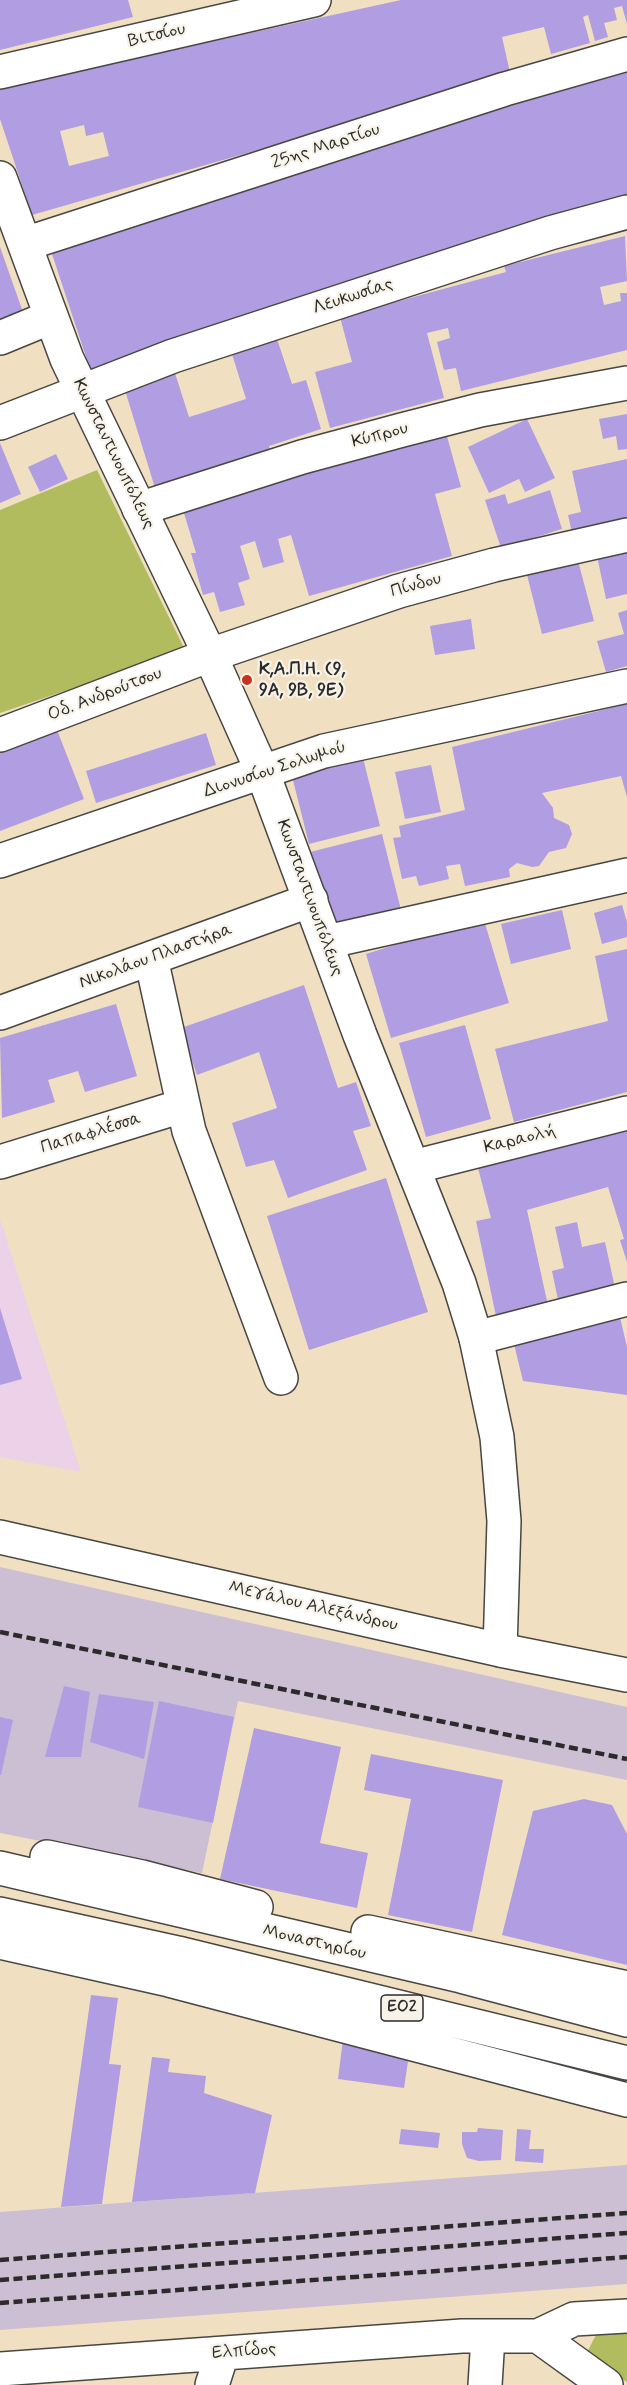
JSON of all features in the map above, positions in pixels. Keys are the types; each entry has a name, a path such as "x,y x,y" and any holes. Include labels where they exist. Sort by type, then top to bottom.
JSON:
{"street":[{"name":"Βιτσίου","path":"0,72 314,0"},
{"name":"25ης Μαρτίου","path":"25,244 505,89 627,54"},
{"name":"Κωνσταντινουπόλεως","path":"0,178 51,317 81,390 210,655 262,771 459,1283 477,1338 497,1437 502,1487 504,1569 500,1650"},
{"name":"Λευκωσίας","path":"0,423 81,390 250,331 550,233 627,212"},
{"path":"0,338 51,317"},
{"name":"Κύπρου","path":"139,509 302,458 402,430 480,410 627,383"},
{"name":"Πίνδου","path":"210,655 399,591 515,560 627,535"},
{"name":"Οδ. Ανδρούτσου","path":"0,735 210,655"},
{"name":"Διονυσίου Σολωμού","path":"0,861 324,751 627,686"},
{"path":"326,942 627,875"},
{"name":"Νικολάου Πλαστήρα","path":"0,1013 311,900"},
{"path":"151,958 182,1106 198,1158 281,1378"},
{"name":"Παπαφλέσσα","path":"0,1162 182,1106"},
{"name":"Καραολή","path":"413,1167 627,1113"},
{"path":"477,1338 627,1299"},
{"name":"Μεγάλου Αλεξάνδρου","path":"0,1537 500,1650 627,1675"},
{"path":"0,1849 142,1877 253,1906 627,1988"},
{"name":"Μοναστηρίου","path":"0,1868 188,1914 461,1976 627,2020"},
{"name":"ΕΟ2","path":"0,1914 178,1953 627,2063"},
{"path":"0,1942 158,1977 627,2100"},
{"path":"606,2385 537,2336 574,2319 627,2316"},
{"name":"Ελπίδος","path":"0,2369 32,2375 222,2354 462,2336 537,2336"},
{"path":"485,2385 488,2337"},
{"path":"212,2385 222,2354"}],"shaded area":[{"path":"0,1219 81,1472 0,1457"},
{"path":"0,1567 627,1707 627,1780 238,1701 202,1873 0,1833"},
{"path":"627,2165 627,2284 0,2330 0,2212"}],"green space":[{"path":"97,470 185,650 0,713 0,510"},
{"path":"627,2331 627,2382 585,2356 597,2333"}],"building":[{"path":"0,0 128,0 133,17 0,50"},
{"path":"401,0 627,0 627,24 622,6 614,8 617,20 604,23 608,37 595,41 588,15 583,17 590,43 551,54 544,27 502,37 511,77 32,215 0,119 0,88","holes":["84,125 86,136 103,132 109,156 69,166 60,131"]},
{"path":"627,62 627,197 91,372 51,251"},
{"path":"625,236 627,281 600,287 604,305 621,301 620,293 627,293 627,350 461,391 456,368 444,370 437,342 450,338 448,328 427,333 444,398 330,428 315,372 352,362 340,317 506,272 504,266"},
{"path":"0,247 24,315 0,325"},
{"path":"277,339 292,384 306,380 321,429 269,446 270,451 155,488 124,387 174,370 189,417 202,413 246,399 232,354"},
{"path":"627,414 627,449 618,450 616,436 603,439 599,419"},
{"path":"527,419 555,478 525,492 519,479 489,493 468,447"},
{"path":"445,429 461,487 435,494 452,556 309,596 291,535 278,539 284,562 263,568 255,541 240,546 250,579 238,583 245,605 220,612 214,592 203,595 191,553 196,553 181,503"},
{"path":"0,443 21,494 0,503"},
{"path":"56,454 68,479 40,492 28,467"},
{"path":"627,459 627,522 572,533 568,515 581,512 572,471"},
{"path":"550,490 562,529 501,548 485,500 505,494 508,504"},
{"path":"627,549 627,594 606,599 597,556"},
{"path":"577,557 594,621 542,634 526,571"},
{"path":"627,610 627,666 606,672 597,641 624,634 618,613"},
{"path":"471,619 475,649 435,655 430,626"},
{"path":"627,704 627,797 621,776 542,793 553,808 554,818 569,825 572,834 566,848 549,852 539,866 532,867 517,863 509,869 510,877 465,886 460,864 446,866 449,879 419,886 416,876 402,879 393,838 401,837 399,826 465,810 452,747"},
{"path":"57,730 84,799 0,831 0,750"},
{"path":"206,733 216,765 96,803 86,771"},
{"path":"362,754 380,826 309,844 291,772"},
{"path":"431,765 441,812 405,819 395,772"},
{"path":"382,834 401,910 329,928 310,852"},
{"path":"622,905 627,922 627,937 602,944 594,913"},
{"path":"562,910 571,949 511,964 501,924"},
{"path":"483,917 509,1003 391,1038 366,954"},
{"path":"627,949 627,1092 514,1122 495,1049 608,1021 595,956"},
{"path":"304,985 338,1088 356,1082 371,1126 353,1131 367,1170 288,1198 274,1160 246,1167 232,1123 277,1108 259,1052 197,1075 181,1028"},
{"path":"116,1004 137,1076 85,1092 78,1071 48,1080 55,1102 2,1118 0,1038"},
{"path":"465,1025 491,1119 426,1137 399,1043"},
{"path":"627,1129 627,1262 620,1240 624,1239 608,1187 527,1210 549,1310 497,1321 476,1221 491,1218 478,1168"},
{"path":"386,1178 428,1312 309,1350 267,1216"},
{"path":"577,1222 582,1247 605,1242 617,1297 560,1309 552,1271 564,1268 555,1227"},
{"path":"0,1308 22,1379 0,1385"},
{"path":"619,1313 627,1347 627,1395 523,1381 513,1340"},
{"path":"64,1686 90,1692 81,1757 45,1757"},
{"path":"99,1694 154,1702 144,1759 90,1742"},
{"path":"159,1701 234,1717 213,1823 138,1807"},
{"path":"0,1717 13,1720 1,1775 0,1775"},
{"path":"254,1728 341,1747 320,1843 368,1853 357,1908 220,1879"},
{"path":"371,1754 503,1780 472,1932 388,1915 411,1799 364,1790"},
{"path":"584,1799 612,1805 627,1834 627,1965 502,1935 533,1811"},
{"path":"91,1995 118,1998 109,2064 121,2065 102,2204 61,2207"},
{"path":"343,2039 410,2048 404,2088 338,2079"},
{"path":"152,2057 170,2059 168,2072 206,2076 204,2093 272,2115 255,2193 132,2202"},
{"path":"478,2128 503,2130 501,2160 479,2161 467,2158 462,2144 462,2132 477,2132"},
{"path":"401,2129 440,2133 438,2148 399,2144"},
{"path":"517,2129 531,2130 529,2149 544,2149 543,2163 515,2161"}],"railway":[{"path":"0,1632 627,1759"},
{"path":"0,2260 627,2213"},
{"path":"0,2280 627,2233"},
{"path":"0,2303 627,2257"}],"place":[{"name":"Κ,Α.Π.Η. (9, 9Α, 9Β, 9Ε)","path":"247,680"}]}
